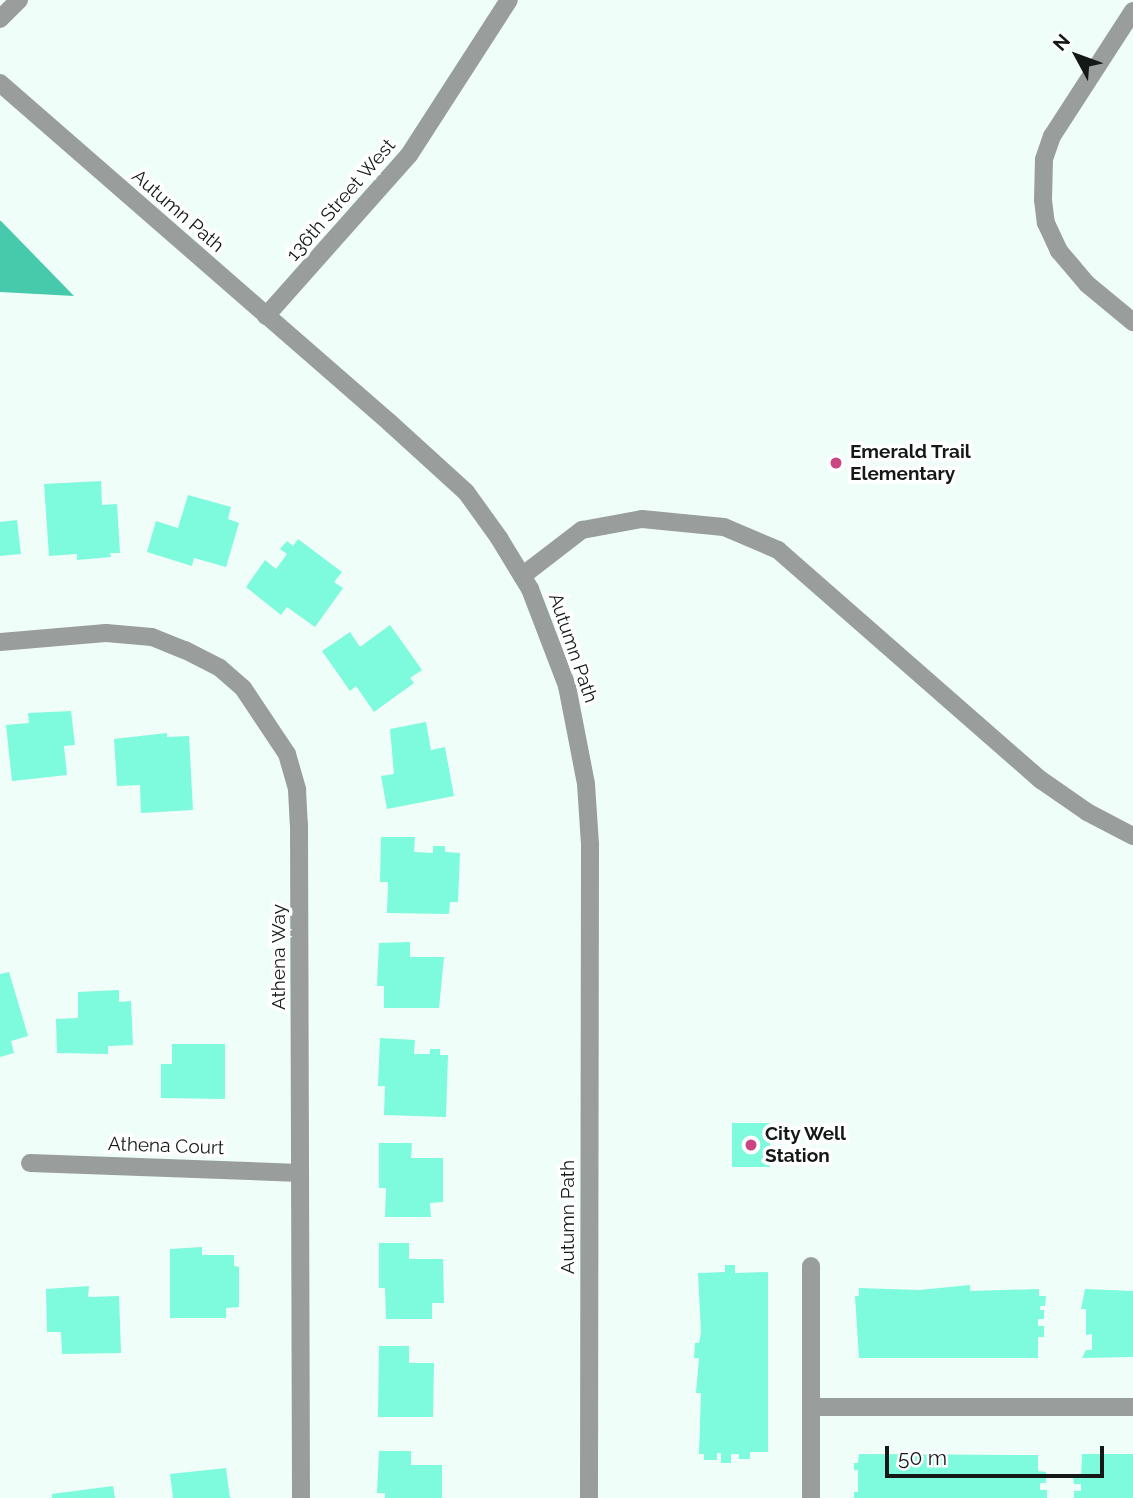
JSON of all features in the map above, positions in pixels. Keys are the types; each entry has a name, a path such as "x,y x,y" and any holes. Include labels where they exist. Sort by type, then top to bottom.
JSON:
{"street":[{"path":"0,19 19,0"},
{"name":"136th Street West","path":"266,316 409,155 509,0"},
{"path":"1132,12 1052,136 1044,159 1043,200 1046,223 1059,251 1087,284 1133,322"},
{"name":"Autumn Path","path":"0,83 466,492 522,576 567,686 586,784 590,845 589,1498"},
{"path":"522,576 582,530 642,519 724,527 778,550 1041,780 1087,812 1133,836"},
{"name":"Athena Way","path":"0,642 106,633 152,637 220,668 243,688 287,754 297,790 299,824 301,1498"},
{"name":"Athena Court","path":"30,1163 300,1173"},
{"path":"811,1266 811,1498"},
{"path":"811,1407 1133,1407"}],"shaded area":[{"path":"1,221 74,296 0,292"}],"building":[{"path":"101,481 102,505 117,504 120,553 110,553 111,557 77,560 77,554 49,556 44,484"},
{"path":"188,495 231,507 228,519 239,523 226,567 194,558 192,566 147,552 156,521 178,528"},
{"path":"17,520 21,554 0,556 0,522"},
{"path":"298,539 342,572 334,582 343,588 315,627 287,607 281,615 246,587 265,560 276,569 287,554 280,549 287,541 293,546"},
{"path":"390,625 422,670 410,678 414,683 374,712 356,686 350,691 322,651 350,632 360,647"},
{"path":"71,711 75,745 64,746 67,775 12,781 6,725 29,723 28,713"},
{"path":"426,722 431,750 445,747 454,796 387,809 381,776 394,774 390,729"},
{"path":"167,733 167,737 189,736 193,810 141,813 140,785 117,786 114,739"},
{"path":"381,837 415,837 414,852 433,853 433,846 445,846 445,852 460,853 458,902 450,902 449,914 387,913 388,882 380,882"},
{"path":"410,942 410,957 444,957 439,1008 384,1008 384,986 377,986 379,943"},
{"path":"9,972 28,1036 11,1041 14,1053 0,1057 0,974"},
{"path":"119,990 119,1002 131,1001 133,1045 108,1046 108,1054 57,1053 56,1019 78,1018 78,992"},
{"path":"380,1038 415,1040 414,1054 430,1054 430,1049 440,1049 440,1055 448,1055 446,1117 384,1115 385,1086 378,1086"},
{"path":"172,1044 225,1044 225,1099 161,1098 161,1064 172,1064"},
{"name":"City Well Station","path":"732,1123 770,1123 770,1167 732,1167"},
{"path":"379,1143 412,1143 411,1158 443,1158 443,1202 430,1203 431,1217 385,1217 386,1188 379,1188"},
{"path":"379,1243 409,1243 409,1259 443,1259 444,1303 432,1303 432,1319 386,1319 385,1288 379,1288"},
{"path":"202,1247 202,1255 234,1255 234,1266 239,1267 239,1307 226,1308 226,1318 170,1318 170,1249"},
{"path":"725,1265 735,1265 735,1273 768,1272 768,1452 750,1452 750,1459 739,1459 739,1454 731,1454 731,1463 721,1463 721,1453 717,1453 717,1460 704,1460 704,1454 699,1454 701,1393 696,1393 699,1358 694,1358 695,1343 699,1343 701,1332 698,1273 725,1272"},
{"path":"970,1285 970,1291 1039,1289 1039,1296 1046,1296 1045,1306 1040,1306 1040,1310 1044,1310 1044,1319 1038,1319 1038,1326 1044,1326 1044,1337 1038,1337 1038,1358 859,1358 855,1296 859,1296 859,1288 919,1290"},
{"path":"89,1286 88,1297 119,1296 121,1353 62,1354 61,1332 47,1332 46,1289"},
{"path":"1085,1289 1133,1291 1133,1357 1082,1358 1086,1350 1092,1350 1092,1334 1086,1335 1086,1309 1081,1309"},
{"path":"379,1346 409,1346 409,1363 434,1363 433,1417 378,1417"},
{"path":"379,1451 411,1451 411,1465 442,1465 442,1498 385,1498 385,1493 377,1493"},
{"path":"859,1454 1038,1455 1038,1471 1046,1472 1046,1483 1040,1483 1040,1490 1047,1490 1047,1498 854,1498 854,1492 858,1492 858,1470 854,1470 854,1463 858,1463"},
{"path":"1082,1454 1133,1454 1133,1498 1074,1498 1074,1491 1081,1491 1081,1484 1074,1484 1073,1477 1081,1477"},
{"path":"226,1468 230,1498 173,1498 170,1474"},
{"path":"113,1486 115,1498 52,1498 52,1494"}],"place":[{"name":"Emerald Trail Elementary","path":"836,463"},
{"name":"City Well Station","path":"751,1145"}]}
